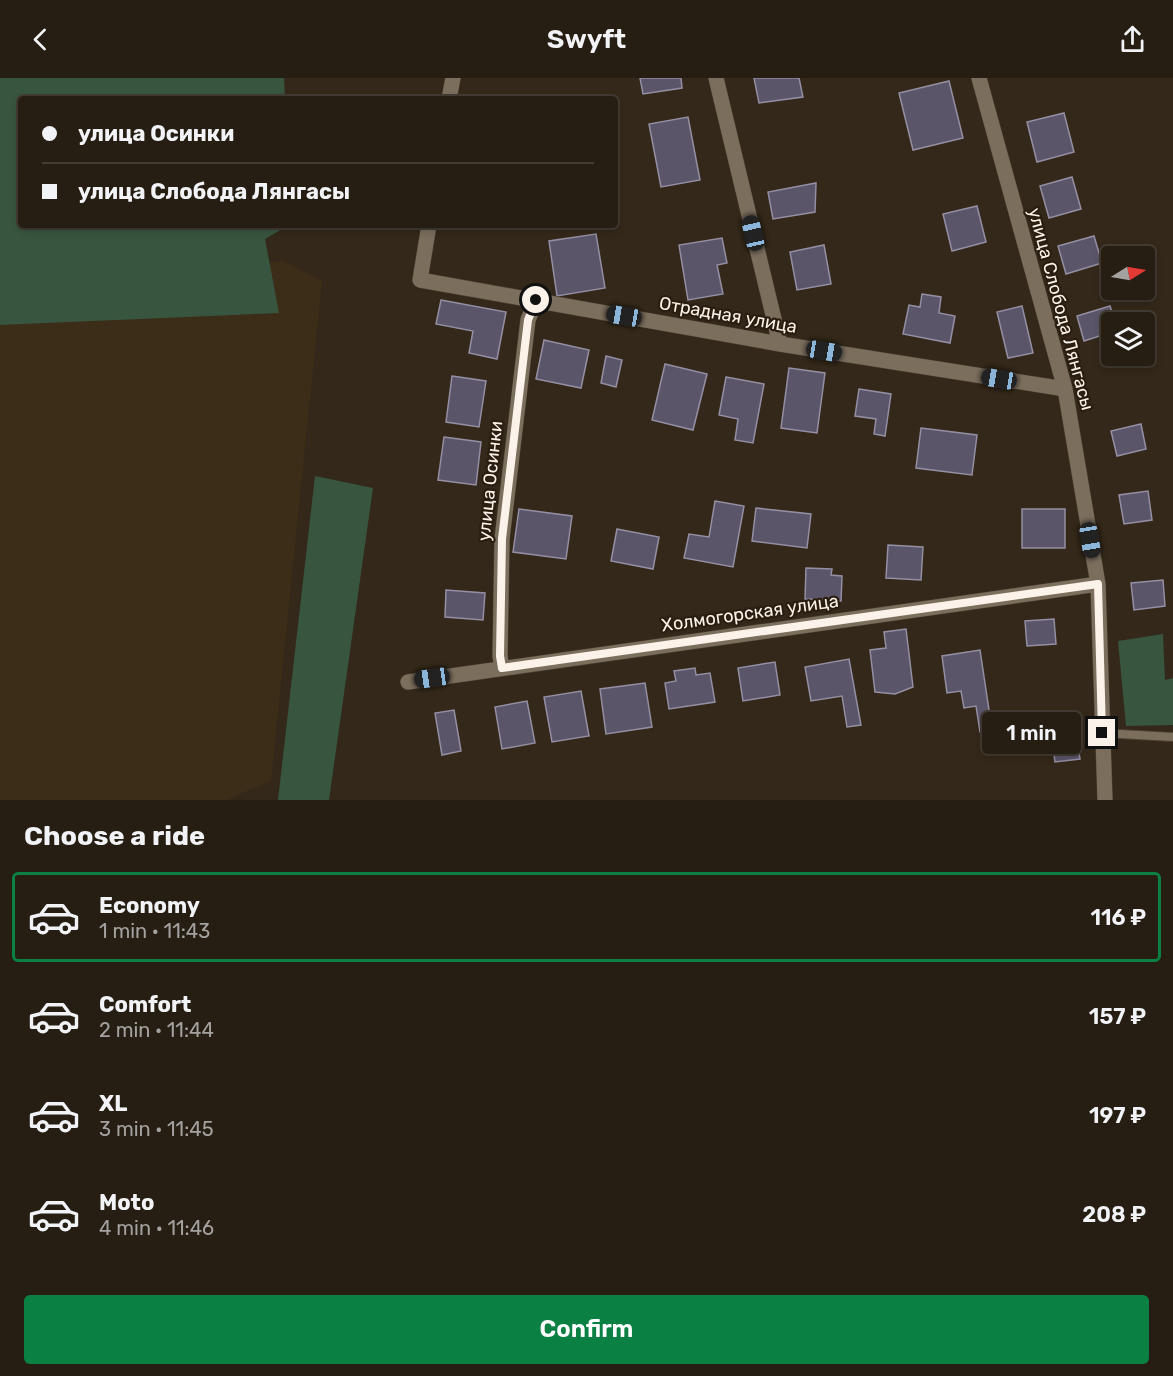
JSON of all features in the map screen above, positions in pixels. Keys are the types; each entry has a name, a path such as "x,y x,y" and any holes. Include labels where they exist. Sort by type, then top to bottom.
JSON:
{"street":[{"path":"450,96 453,78"},
{"path":"716,78 780,344"},
{"name":"улица Слобода Лянгасы","path":"979,78 1065,389 1098,584 1105,800"},
{"name":"Отрадная улица","path":"429,228 420,280 780,344 1065,389"},
{"name":"улица Осинки","path":"502,668 500,656 502,539 528,320 536,300"},
{"name":"Холмогорская улица","path":"408,682 1098,584"}],"lane":[{"path":"1102,733 1173,737"}],"shaded area":[{"path":"283,261 322,281 271,781 226,800 0,800 0,285"}],"green space":[{"path":"0,78 284,78 285,96 18,96 18,228 284,228 265,239 279,313 0,325"},
{"path":"315,476 373,488 329,800 278,800"},
{"path":"1163,634 1165,680 1173,678 1173,725 1126,726 1118,641"}],"building":[{"path":"640,78 681,78 682,88 643,94"},
{"path":"754,78 799,78 803,97 759,103"},
{"path":"949,81 963,138 913,150 899,93"},
{"path":"1064,113 1074,152 1037,162 1027,122"},
{"path":"688,117 700,180 661,187 649,124"},
{"path":"1072,177 1081,209 1049,218 1040,186"},
{"path":"816,183 815,212 773,219 768,192"},
{"path":"977,206 986,242 952,251 943,214"},
{"path":"596,234 605,288 557,296 549,241"},
{"path":"1094,236 1101,263 1066,274 1058,246"},
{"path":"722,238 727,263 717,265 723,294 688,300 679,245"},
{"path":"824,245 831,284 797,290 790,252"},
{"path":"922,294 941,297 939,313 955,316 950,343 903,334 909,305 920,307"},
{"path":"441,300 506,312 497,359 469,353 473,331 436,324"},
{"path":"1022,306 1033,353 1008,358 997,312"},
{"path":"1110,306 1112,312 1101,312 1101,336 1084,341 1077,316"},
{"path":"544,340 589,350 581,388 536,379"},
{"path":"606,356 622,360 616,387 601,383"},
{"path":"665,364 707,374 693,430 652,420"},
{"path":"789,368 825,373 817,433 781,428"},
{"path":"452,376 486,381 479,427 446,422"},
{"path":"726,377 764,384 753,443 735,440 738,419 719,415"},
{"path":"859,389 891,394 885,436 874,434 876,419 855,416"},
{"path":"1141,424 1146,449 1117,456 1111,431"},
{"path":"921,428 977,435 972,475 916,468"},
{"path":"444,437 481,442 476,485 438,480"},
{"path":"1148,491 1152,520 1124,524 1119,495"},
{"path":"715,501 744,506 733,567 684,558 689,534 709,537"},
{"path":"756,508 811,514 807,548 752,541"},
{"path":"519,509 572,516 566,559 513,552"},
{"path":"1022,509 1065,509 1065,548 1022,548"},
{"path":"617,529 659,537 653,569 611,561"},
{"path":"888,545 923,547 921,580 886,578"},
{"path":"806,568 832,569 831,575 842,576 841,601 805,599"},
{"path":"1163,580 1165,606 1134,610 1131,583"},
{"path":"446,590 485,593 483,620 445,617"},
{"path":"1054,619 1056,644 1027,646 1025,621"},
{"path":"906,629 913,687 895,694 875,692 870,650 886,648 884,632"},
{"path":"980,650 992,730 980,732 976,706 964,708 961,691 947,693 942,656"},
{"path":"849,659 861,725 847,727 842,696 811,701 805,667"},
{"path":"775,662 780,695 743,701 738,668"},
{"path":"695,668 696,675 710,673 715,702 669,709 665,683 676,681 674,671"},
{"path":"645,683 652,727 606,734 600,689"},
{"path":"581,691 589,736 552,742 544,697"},
{"path":"527,701 535,743 502,749 495,707"},
{"path":"454,710 461,751 442,755 435,713"},
{"path":"1074,722 1080,759 1055,762 1050,726"}],"route":[{"path":"536,300 528,320 502,539 500,656 502,668 1098,584 1102,733"}]}
